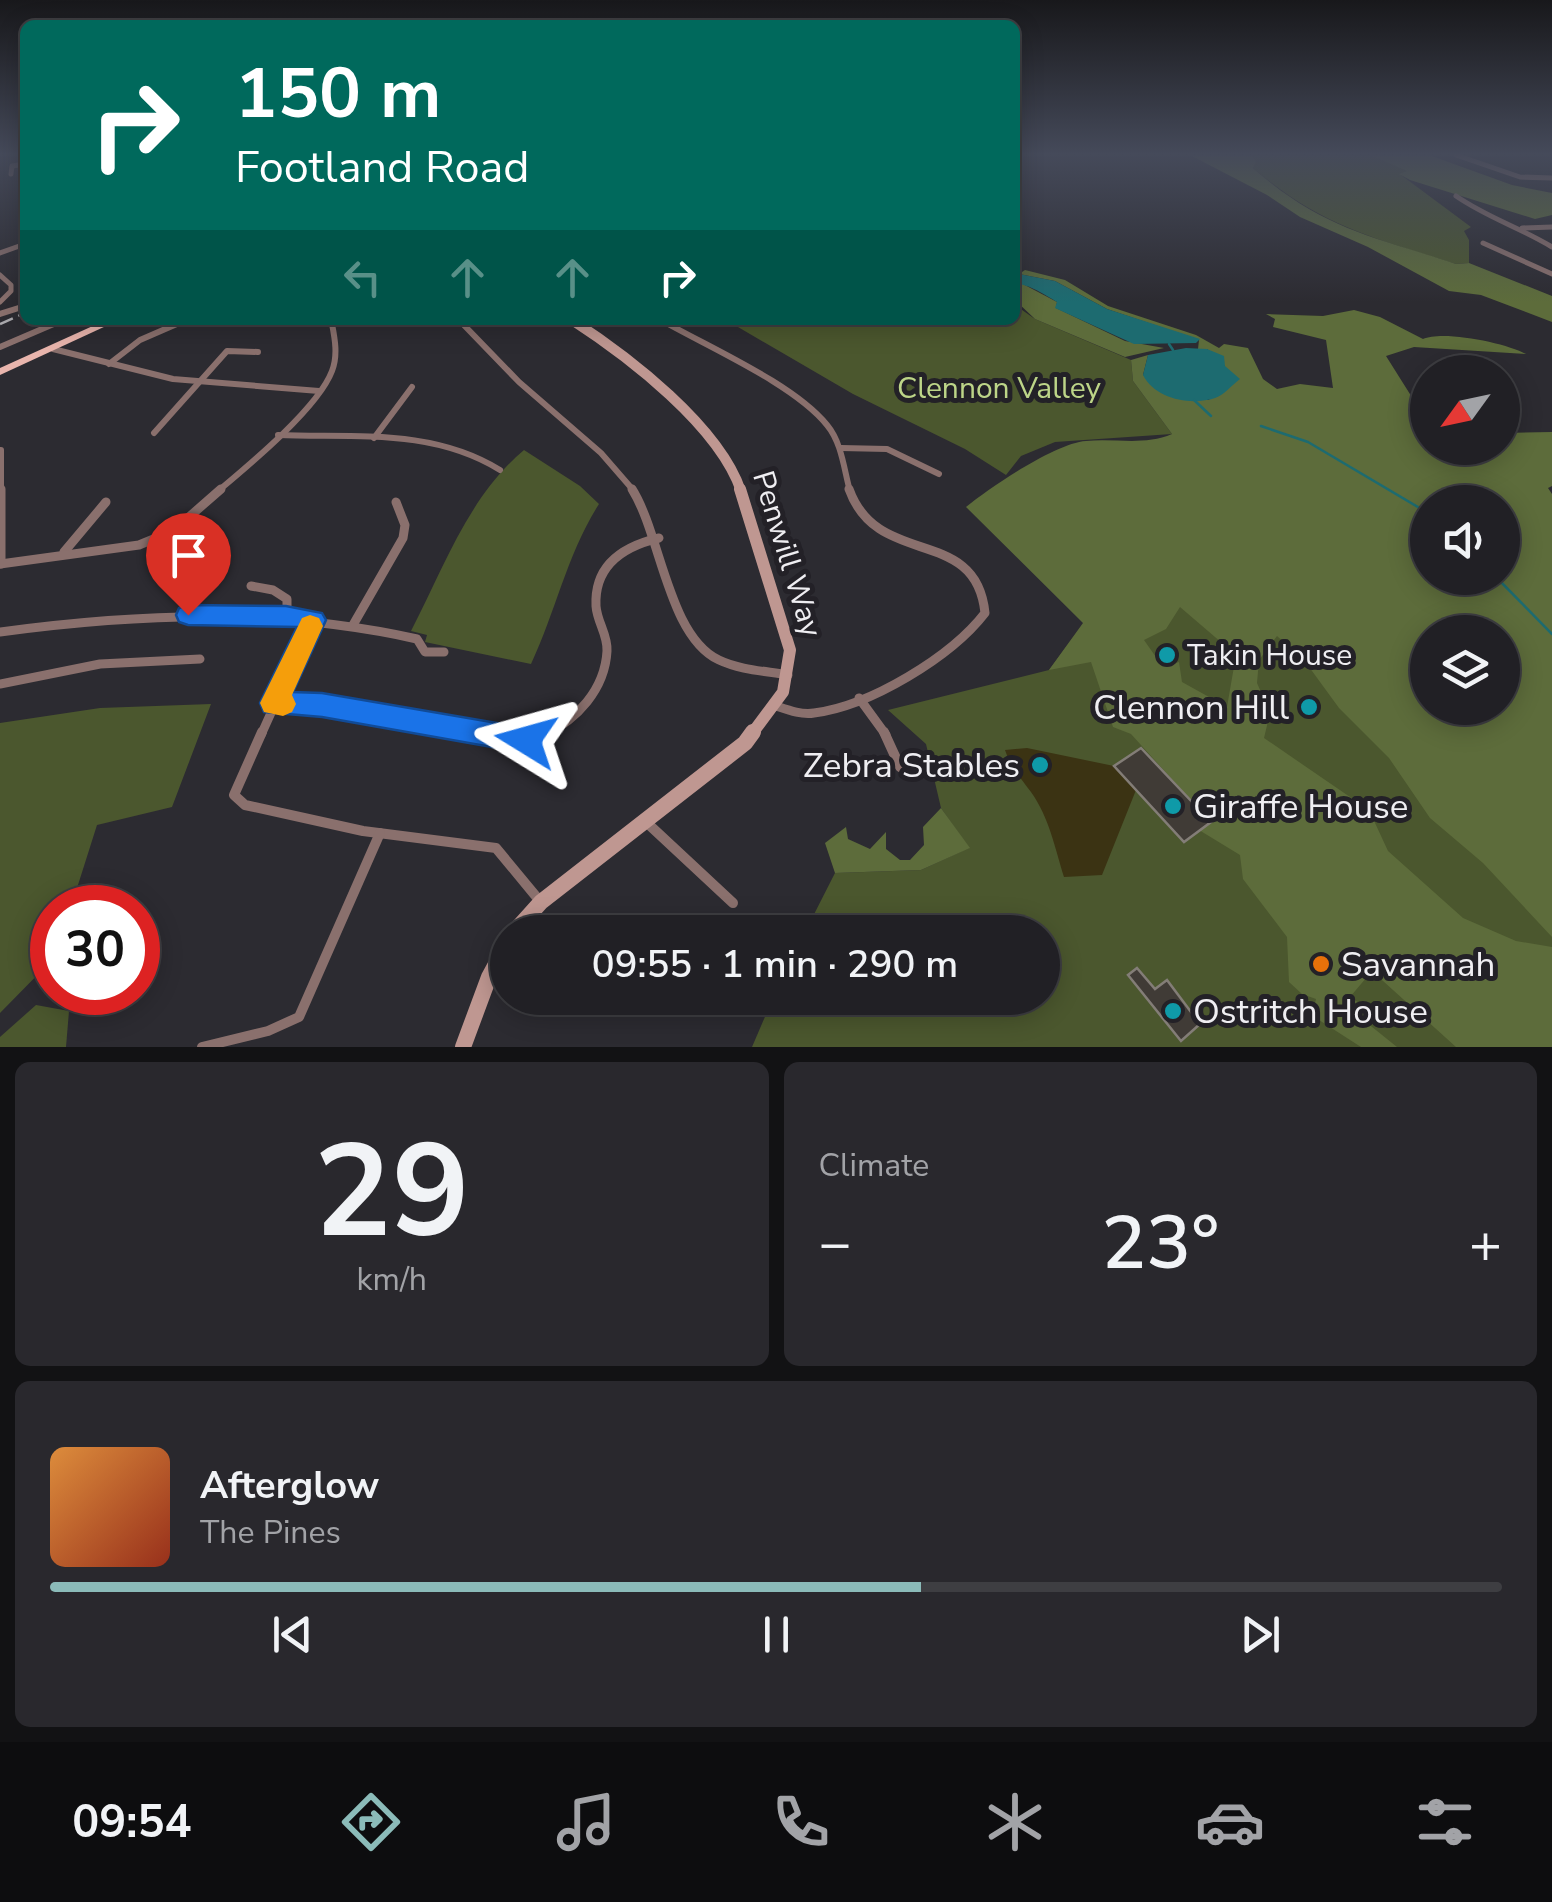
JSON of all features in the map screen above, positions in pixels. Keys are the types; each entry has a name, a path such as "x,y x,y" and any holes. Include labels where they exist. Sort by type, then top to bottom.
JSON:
{"main road":[{"path":"0,372 104,325"}],"street":[{"path":"1468,204 1492,220 1520,228 1552,248"},
{"path":"1520,228 1552,227"},
{"path":"1483,244 1552,274"},
{"path":"0,275 11,285 11,291 0,302"},
{"path":"0,347 51,325"},
{"path":"108,364 140,340 174,325"},
{"path":"0,450 0,564 63,552 139,545 173,531 320,391 334,362 332,325"},
{"path":"463,325 527,389 615,467 634,492 659,538 674,602 706,652 717,661 788,675"},
{"name":"Penwill Way","path":"529,915 540,902 744,743 776,706 788,675 790,650 739,484 724,451 623,353 580,325"},
{"path":"669,325 813,412 842,448 850,494 866,521 878,531 964,565 980,579 986,598 985,613 967,635 859,698 812,714 776,706"},
{"path":"54,349 197,382 320,391"},
{"path":"154,433 227,350 258,352"},
{"path":"374,438 412,387"},
{"path":"278,435 457,445 478,453 500,470"},
{"path":"842,448 886,449 939,474"},
{"path":"63,552 106,502"},
{"path":"353,625 403,538 405,525 396,502"},
{"path":"274,703 322,705 510,739 550,734 581,710 603,670 607,647 596,603 616,556 624,548 659,538"},
{"path":"251,586 273,590 287,599 286,616"},
{"path":"0,632 72,622 184,615 286,616 417,639 425,652"},
{"path":"313,620 234,791 245,805 380,833 496,848 540,902"},
{"path":"425,652 444,652"},
{"path":"418,664 425,652"},
{"path":"0,684 100,664 200,659"},
{"path":"859,698 891,741 900,768"},
{"path":"646,821 733,903"},
{"path":"202,1047 268,1032 298,1016 380,833"},
{"path":"462,1047 490,983"}],"green space":[{"path":"1280,204 1300,204 1373,237 1456,264 1469,263 1552,296 1552,322 1481,295 1449,291 1368,247 1300,217"},
{"path":"1302,204 1440,204 1471,227 1464,231 1469,240 1469,263 1456,264 1399,246 1349,228"},
{"path":"1486,204 1552,204 1552,215 1535,219"},
{"path":"1025,270 1065,280 1108,306 1196,335 1219,348 1224,344 1248,348 1263,379 1277,389 1300,384 1333,388 1326,340 1273,327 1275,319 1266,314 1323,316 1354,310 1380,317 1423,339 1474,339 1526,354 1414,347 1386,356 1410,394 1410,465 1520,465 1520,433 1552,432 1552,486 1548,488 1552,494 1552,937 1483,863 1430,818 1389,758 1339,708 1304,660 1277,636 1259,660 1257,683 1270,713 1264,738 1369,810 1388,851 1463,918 1516,941 1552,947 1552,1047 1456,1047 1372,971 1350,997 1392,1025 1375,1025 1356,1014 1397,1047 1361,1047 1319,1020 1313,1011 1316,999 1302,994 1289,982 1287,937 1243,879 1240,855 1199,830 1210,821 1131,734 1113,727 1091,662 1049,670 1083,623 966,507 1058,449 1086,441 1151,440 1172,434 1133,381 1131,360 1148,355 1143,375 1194,400 1209,400 1225,366 1207,349 1198,349 1199,340 1107,309 1055,281 1020,273","holes":["1180,607 1236,655 1227,707 1182,682 1179,662 1170,665 1158,660 1144,640 1166,629"]},
{"path":"1020,283 1057,302 1056,308 1125,341 1164,348 1125,357 1035,319 1020,305"},
{"name":"Clennon Valley","path":"1020,308 1035,319 1131,360 1133,381 1172,434 1055,442 1021,456 1006,475 965,449 853,394 735,325 1020,325"},
{"path":"524,450 580,486 599,504 578,543 531,664 425,642 427,635 411,631 447,558 488,489"},
{"path":"1154,590 1288,630 1410,718 1410,725 1420,725 1552,820 1552,1047 752,1047 766,1015 1060,1015 1060,915 814,915 835,873 921,870 969,848 941,808 926,744 888,710 1049,670 1086,620"},
{"path":"211,704 172,807 97,825 78,885 30,885 30,982 0,1013 0,723 100,708"},
{"path":"941,808 970,848 921,870 835,873 825,843 846,827 848,839 870,849 886,832 886,849 900,860 910,860 924,845 923,827"},
{"path":"30,1010 30,1015 69,1015 66,1047 0,1047 0,1037"}],"sand":[{"path":"1027,748 1114,766 1136,790 1102,875 1064,877 1042,812 1005,750"}],"water":[{"path":"1020,274 1055,281 1107,309 1200,339 1196,343 1134,344 1055,308 1057,302 1020,284"},
{"path":"1186,348 1207,349 1224,356 1225,366 1240,379 1221,395 1206,400 1185,401 1156,390 1143,375 1148,355"}],"building":[{"name":"Giraffe House","path":"1141,748 1211,822 1184,842 1114,766"},
{"name":"Ostritch House","path":"1137,968 1155,989 1167,980 1200,1024 1181,1041 1128,975"}],"waterway":[{"path":"1169,344 1173,350"},
{"path":"1194,400 1211,416"},
{"path":"1261,426 1308,442 1410,502"},
{"path":"1514,595 1552,634"}],"railway":[{"path":"0,324 20,315"}],"slow traffic":[{"path":"283,704 274,703 310,626"}],"place":[{"name":"Takin House","path":"1167,655"},
{"name":"Clennon Hill","path":"1309,707"},
{"name":"Zebra Stables","path":"1040,765"},
{"name":"Giraffe House","path":"1173,806"},
{"name":"Savannah","path":"1321,964"},
{"name":"Ostritch House","path":"1173,1011"}],"route":[{"path":"188,615 249,614 313,620 274,703 322,705 378,718 526,740"}]}
